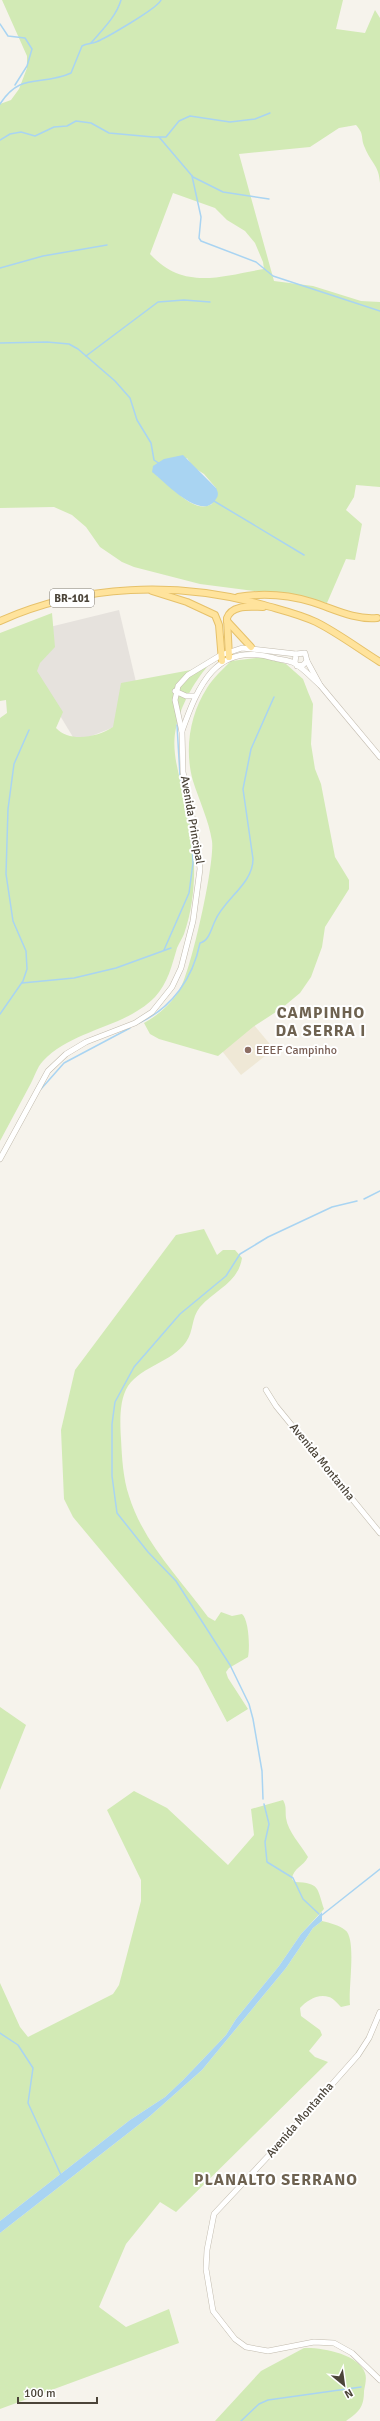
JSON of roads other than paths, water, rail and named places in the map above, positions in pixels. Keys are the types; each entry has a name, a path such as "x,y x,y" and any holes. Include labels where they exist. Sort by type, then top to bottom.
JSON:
{"main road":[{"name":"BR-101","path":"0,621 59,601 93,594 147,589 188,589 269,606 316,622 380,662"},
{"path":"147,589 187,602 214,615 219,625 221,658"},
{"path":"235,598 263,595 297,598 359,618 377,618"},
{"path":"229,654 227,621 232,610 269,606"},
{"path":"227,621 251,647"}],"street":[{"path":"195,696 186,696 175,691 188,675 229,654 251,647 296,654 305,653 307,661 320,685"},
{"path":"229,654 261,654 303,665 307,661"},
{"path":"296,654 296,664 320,685 380,757"},
{"name":"Avenida Principal","path":"182,732 195,696 221,658"},
{"name":"Avenida Principal","path":"0,1159 48,1071 56,1062 86,1042 135,1023 152,1012 172,987 181,968 193,921 200,876 197,840 183,772 182,732 177,714 175,691"},
{"name":"Avenida Montanha","path":"266,1390 276,1406 380,1533"},
{"name":"Avenida Montanha","path":"380,2012 369,2038 358,2055 272,2152 214,2214 207,2250 206,2270 213,2311 235,2339 246,2347 268,2351 314,2342 334,2344 352,2353 380,2380"}],"water":[{"path":"183,455 216,488 218,496 210,505 202,506 183,498 152,472 153,466 164,459"},
{"path":"322,1912 322,1921 313,1928 286,1968 202,2070 150,2116 0,2233 0,2221 130,2120 165,2097 183,2080 226,2035 236,2019 279,1966 301,1934"}],"waterway":[{"path":"91,43 112,18 121,0"},
{"path":"0,104 8,94 16,87 24,83 60,77 71,73 82,46 96,42 110,35 142,16 161,0"},
{"path":"0,24 8,36 25,38 32,49 27,66 15,85"},
{"path":"0,140 10,134 21,132 35,136 54,127 67,126 76,121 91,123 109,133 166,137 179,121 190,116 230,122 255,119 270,113"},
{"path":"159,137 193,177 223,192 269,199"},
{"path":"192,176 201,217 199,238 201,241 256,262 273,276 380,311"},
{"path":"0,268 43,256 107,245"},
{"path":"86,356 158,302 184,300 210,302"},
{"path":"0,343 47,342 69,344 78,349 115,381 130,398 137,420 151,443 154,460 160,464"},
{"path":"214,501 304,555"},
{"path":"139,1023 151,1017 161,1009 179,990 192,968 200,943 206,940 219,913 243,884 252,868 253,859 243,789 251,749 274,697"},
{"path":"164,950 189,893 193,863 191,826 180,776 177,725"},
{"path":"0,1014 23,981 27,969 26,951 13,921 6,874 8,809 14,764 29,730"},
{"path":"22,983 74,978 116,968 171,948"},
{"path":"41,1089 64,1063 130,1028"},
{"path":"364,1199 380,1191"},
{"path":"263,1799 262,1771 253,1719 249,1704 230,1665 176,1581 148,1552 117,1513 112,1476 112,1424 115,1402 134,1367 180,1314 226,1276 240,1254 268,1237 332,1207 357,1201"},
{"path":"264,1804 269,1824 265,1842 267,1862 293,1878 303,1899 319,1914"},
{"path":"322,1915 380,1869"},
{"path":"0,2033 18,2045 33,2068 28,2103 61,2175"},
{"path":"241,2421 259,2404 268,2400 361,2387"}],"place":[{"name":"EEEF Campinho","path":"248,1050"}],"district":[{"name":"CAMPINHO DA SERRA I","path":"321,1022"},
{"name":"PLANALTO SERRANO","path":"276,2180"}]}
